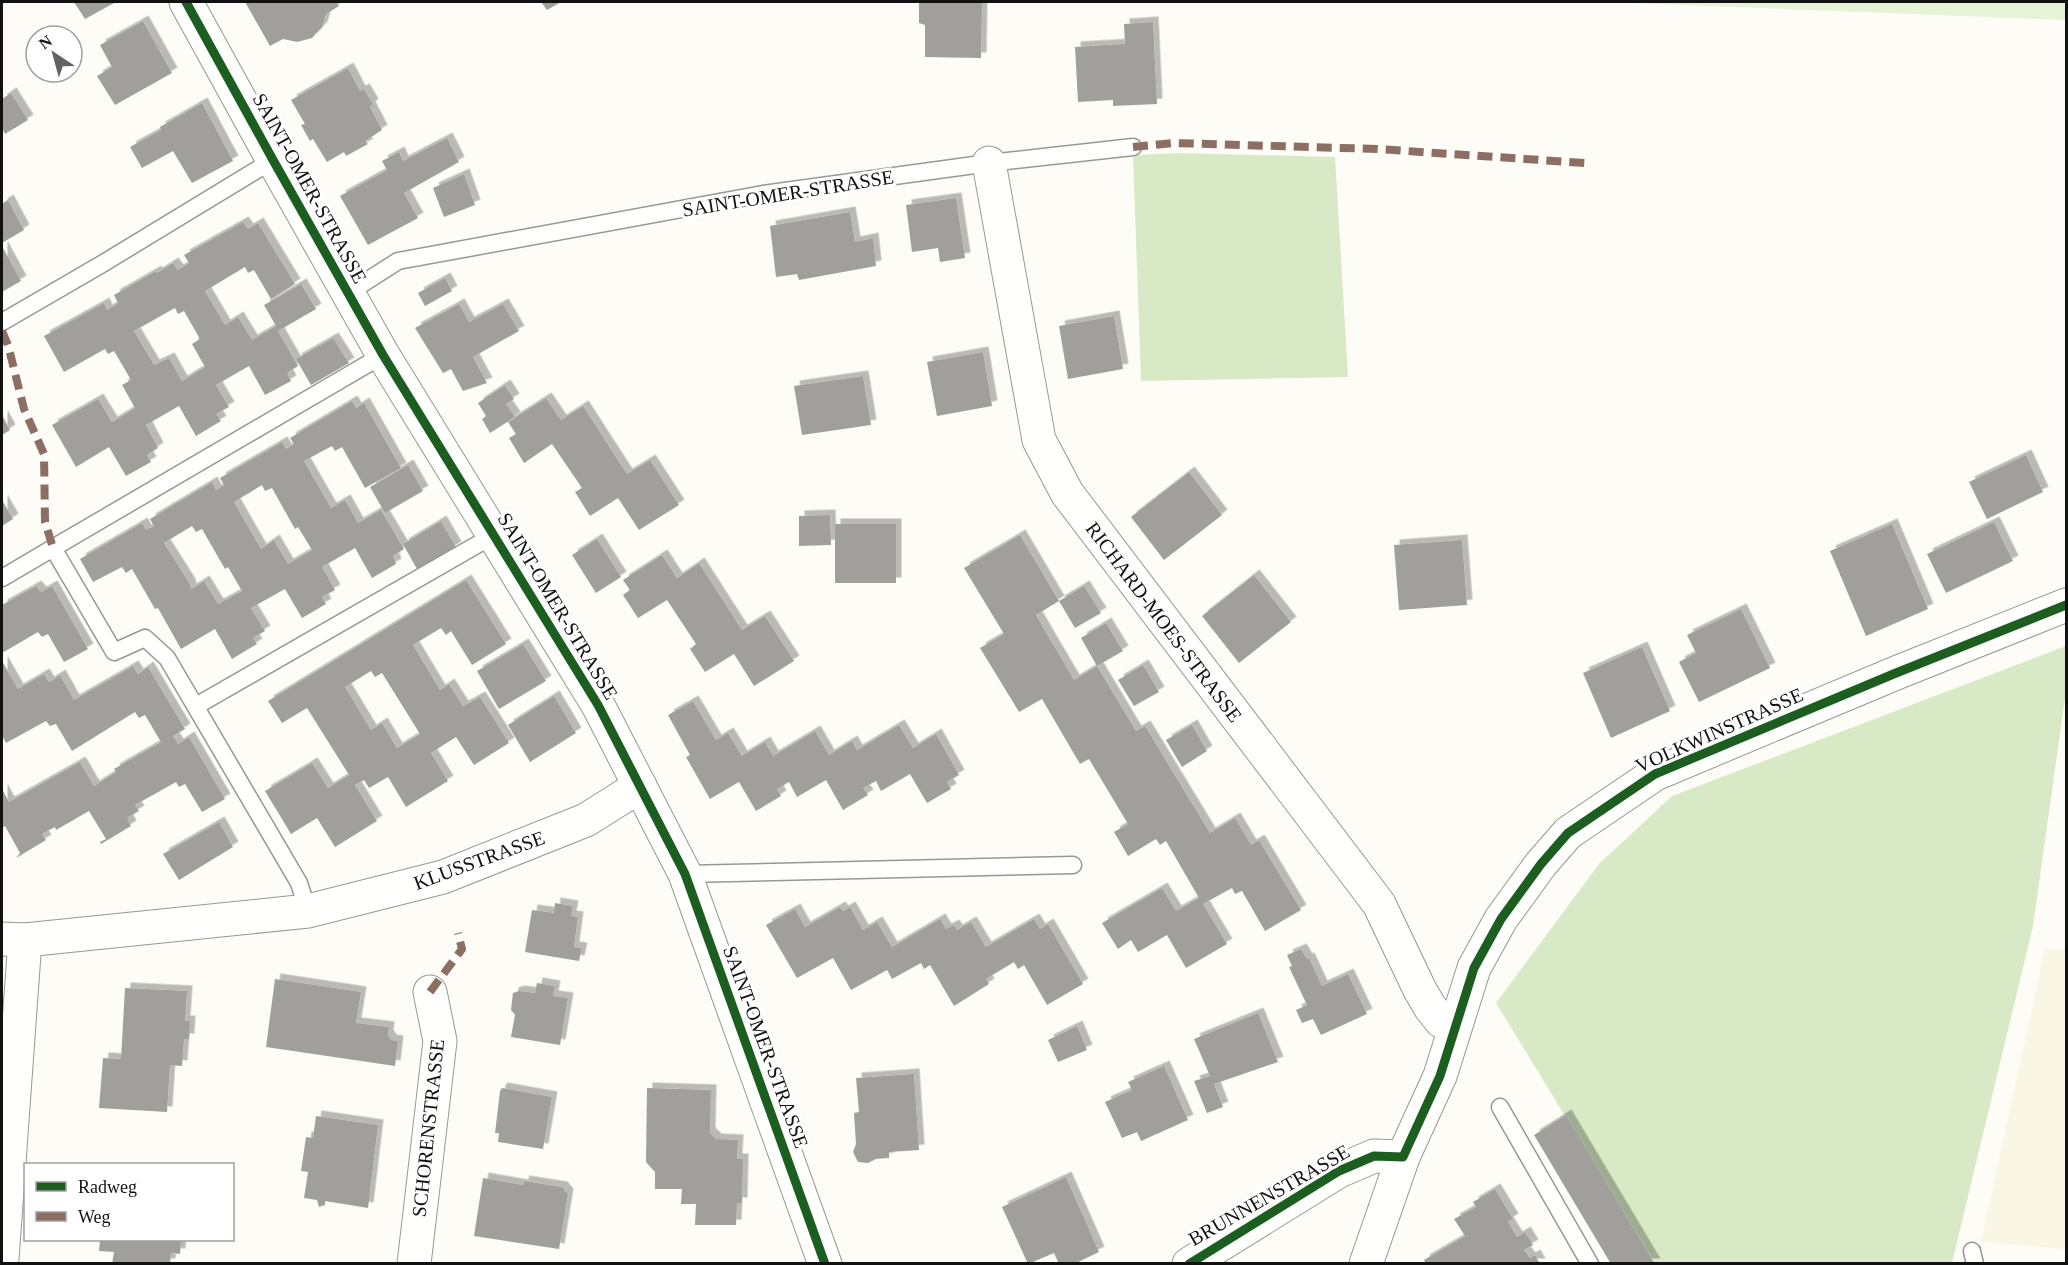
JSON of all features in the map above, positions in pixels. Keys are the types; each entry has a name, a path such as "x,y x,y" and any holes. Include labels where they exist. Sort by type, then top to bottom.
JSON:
{"street":[{"name":"SAINT-OMER-STRASSE","path":"186,2 383,355 598,705 685,874 825,1263"},
{"name":"RICHARD-MOES-STRASSE","path":"989,163 1039,440 1067,494 1379,904 1430,1007 1441,1021 1454,1028"},
{"name":"VOLKWINSTRASSE","path":"1366,1263 1403,1157 1440,1076 1474,968 1501,919 1541,864 1568,833 1655,774 1896,673 2067,605"},
{"name":"KLUSSTRASSE","path":"13,939 308,911 443,877 586,820 640,786"},
{"path":"2,1259 13,939"},
{"name":"SCHORENSTRASSE","path":"414,1263 440,1041 430,992"},
{"name":"BRUNNENSTRASSE","path":"1189,1263 1339,1172 1374,1156 1403,1157"}],"lane":[{"name":"SAINT-OMER-STRASSE","path":"348,293 398,261 763,194 989,163 1132,147"},
{"name":"SAINT-OMER-STRASSE","path":"2,322 273,160"},
{"path":"2,578 383,355"},
{"name":"SAINT-OMER-STRASSE","path":"196,706 494,535"},
{"path":"53,548 114,652 145,638 166,658 299,883 308,911"},
{"path":"685,874 1073,865"},
{"path":"1500,1107 1590,1263"}],"shaded area":[{"path":"2045,949 2066,949 2066,1249 1981,1242"}],"green space":[{"path":"1605,2 2066,2 2066,20"},
{"path":"1177,153 1335,157 1348,377 1141,381 1133,155"},
{"path":"2066,646 2066,691 2033,926 1952,1263 1655,1263 1496,1003 1599,864 1672,796"}],"building":[{"path":"74,2 116,2 85,19"},
{"path":"245,2 336,2 339,6 326,14 322,27 312,38 297,42 283,39 270,46"},
{"path":"541,2 561,2 547,10"},
{"path":"919,2 982,2 981,58 925,57 925,25 919,23"},
{"path":"143,21 172,73 115,105 97,76 112,67 100,45"},
{"path":"1153,22 1157,104 1113,106 1113,100 1078,102 1075,47 1125,44 1124,24"},
{"path":"348,68 360,91 364,89 373,104 370,107 382,130 365,141 368,144 346,156 344,152 327,162 313,139 310,141 301,125 305,124 291,100"},
{"path":"11,93 28,120 5,134 2,128 2,99"},
{"path":"202,103 233,161 192,183 173,151 142,168 130,147"},
{"path":"447,138 459,162 404,193 418,218 368,245 340,196 387,170 382,161 399,152 403,161"},
{"path":"464,174 475,205 444,217 433,188"},
{"path":"956,198 965,258 940,262 938,248 912,252 906,205"},
{"path":"8,200 24,230 2,243 2,204"},
{"path":"850,212 855,242 873,238 876,266 799,280 797,274 776,277 770,226"},
{"path":"243,222 248,229 258,223 295,284 271,299 254,270 248,273 245,267 205,291 225,325 238,317 252,340 276,326 264,305 301,284 316,309 278,331 298,366 287,373 291,381 265,395 249,366 216,385 229,407 216,414 221,421 196,436 179,406 146,425 158,448 147,455 151,462 126,476 109,447 76,467 52,425 98,399 112,422 135,408 122,385 131,380 114,351 108,354 105,349 64,372 44,336 104,303 107,310 118,303 114,295 156,271 157,273 173,263 178,270 189,263 184,255","holes":["175,308 178,314 184,311 200,339 192,344 205,367 182,381 169,358 154,365 134,331"]},
{"path":"2,246 21,281 2,292"},
{"path":"445,278 452,291 425,306 418,293"},
{"path":"459,304 469,322 503,304 519,331 473,357 487,383 463,391 451,369 443,373 415,328"},
{"path":"1114,316 1123,369 1068,379 1059,326"},
{"path":"333,338 349,363 311,385 296,359"},
{"path":"983,352 992,406 937,416 927,362"},
{"path":"863,376 871,425 802,435 794,386"},
{"path":"505,385 514,399 506,404 515,417 490,433 482,419 486,416 478,403"},
{"path":"546,398 561,420 583,406 627,474 650,460 679,505 639,530 618,498 590,516 575,492 582,488 552,444 524,463 509,438 516,434 508,422"},
{"path":"352,401 356,408 364,403 401,468 365,488 342,447 335,451 332,446 304,461 331,508 345,500 358,523 381,510 404,549 393,556 396,564 372,578 355,548 322,567 335,590 322,597 326,604 302,618 285,589 251,608 265,631 253,638 257,644 232,659 215,629 181,649 158,608 155,609 132,569 126,573 122,567 93,582 80,559 142,523 146,530 154,526 150,519 212,482 216,490 224,485 220,478 282,442 286,449 294,444 290,438","holes":["262,485 265,491 272,488 295,529 298,527 312,550 288,564 274,540 261,549 234,502","192,526 196,532 202,529 225,569 228,567 242,591 218,604 204,581 191,589 164,543"]},
{"path":"2,415 10,430 2,435"},
{"path":"2026,455 2043,492 1987,519 1969,482"},
{"path":"408,465 423,491 385,513 370,487"},
{"path":"1189,472 1222,515 1164,560 1131,517"},
{"path":"2,500 13,519 2,526"},
{"path":"830,515 831,545 799,546 799,516"},
{"path":"441,521 456,547 417,569 403,544"},
{"path":"1994,522 2013,561 1946,593 1927,554"},
{"path":"835,524 896,524 896,583 835,583"},
{"path":"1892,524 1928,609 1866,636 1830,551"},
{"path":"1020,535 1059,601 1036,615 1074,680 1097,666 1136,731 1145,726 1210,833 1235,818 1251,845 1259,840 1301,910 1265,931 1242,891 1235,894 1232,888 1203,904 1227,944 1186,968 1167,935 1138,952 1131,940 1118,949 1102,923 1162,888 1176,911 1199,898 1166,841 1160,845 1156,839 1128,856 1114,832 1128,824 1089,759 1080,764 1042,699 1019,712 980,648 1004,634 964,568"},
{"path":"597,539 621,577 596,593 572,555"},
{"path":"1462,540 1467,605 1399,610 1394,545"},
{"path":"662,555 677,578 699,563 742,630 765,616 794,661 754,686 734,654 705,672 690,649 696,644 667,600 638,618 623,595 630,590 623,580"},
{"path":"1254,575 1291,622 1239,663 1202,616"},
{"path":"466,580 506,644 472,665 451,631 446,635 441,628 413,645 440,690 449,684 463,706 480,697 509,743 474,765 456,737 431,753 448,781 406,807 388,777 369,788 364,780 355,785 377,821 335,847 317,818 291,834 265,791 312,763 328,788 349,775 307,708 282,723 268,701","holes":["371,671 375,677 382,673 420,734 397,748 382,723 371,730 345,687"]},
{"path":"36,586 41,592 52,586 88,649 64,662 48,634 42,637 38,632 2,653 2,605"},
{"path":"1084,586 1101,613 1075,628 1059,601"},
{"path":"1741,609 1770,668 1699,702 1679,662 1696,653 1687,635"},
{"path":"1106,623 1123,651 1097,666 1081,638"},
{"path":"523,644 546,681 499,709 477,671"},
{"path":"1642,647 1670,711 1611,738 1583,673"},
{"path":"2,661 18,689 44,674 49,682 60,675 74,700 133,666 138,674 148,667 185,729 173,736 178,744 189,737 225,799 202,812 185,784 179,787 176,782 135,805 139,811 127,818 131,826 101,844 100,842 106,839 89,811 56,830 55,827 42,834 46,840 16,858 20,853 5,826 2,828 2,789 9,802 80,762 94,786 116,772 114,769 161,742 145,715 139,718 135,712 72,751 56,724 50,726 46,721 6,743 2,735"},
{"path":"1143,665 1159,692 1134,706 1118,680"},
{"path":"554,696 576,733 530,762 508,725"},
{"path":"693,701 716,740 728,733 742,756 765,742 773,756 815,731 829,755 852,741 857,750 899,725 913,748 936,734 959,775 947,782 951,789 927,803 910,774 881,791 876,781 863,788 868,795 843,810 826,780 797,797 789,782 777,789 781,796 756,811 739,782 710,799 686,757 690,755 668,715"},
{"path":"1192,725 1207,751 1182,767 1166,740"},
{"path":"219,822 233,847 179,880 163,854"},
{"path":"555,903 573,906 571,916 578,917 574,947 582,948 579,961 525,952 532,910 554,913"},
{"path":"840,907 843,911 850,907 863,930 877,922 892,947 940,919 946,929 954,925 957,930 971,922 986,947 1034,919 1040,929 1048,924 1083,984 1047,1005 1024,965 1018,969 1014,962 986,979 989,984 954,1006 930,965 924,969 921,963 892,979 887,970 851,990 833,958 797,978 766,925 795,909 805,927"},
{"path":"1301,949 1307,959 1309,958 1322,986 1348,974 1367,1014 1321,1035 1313,1019 1302,1023 1296,1010 1307,1005 1289,967 1292,966 1287,955"},
{"path":"275,979 361,992 356,1023 389,1027 388,1035 391,1040 398,1041 395,1066 266,1047"},
{"path":"537,983 555,986 553,996 568,998 560,1045 511,1037 515,1015 511,1010 513,993 519,991 535,993"},
{"path":"125,988 187,991 185,1021 190,1021 189,1039 184,1039 182,1066 170,1065 167,1112 99,1108 103,1058 121,1059"},
{"path":"1258,1013 1278,1062 1214,1084 1223,1107 1207,1113 1194,1081 1210,1076 1194,1039"},
{"path":"1077,1026 1087,1050 1058,1062 1048,1040"},
{"path":"1164,1066 1188,1120 1141,1141 1137,1132 1122,1138 1105,1102 1132,1090 1128,1082"},
{"path":"914,1074 919,1150 889,1152 889,1158 876,1159 868,1163 858,1162 853,1152 856,1144 854,1113 859,1112 856,1078"},
{"path":"502,1088 552,1097 543,1149 498,1142 499,1133 495,1133"},
{"path":"647,1088 711,1090 710,1133 716,1139 738,1140 737,1159 743,1159 742,1203 737,1203 736,1225 695,1225 696,1204 681,1204 682,1189 655,1189 655,1172 646,1162"},
{"path":"1566,1115 1655,1264 1611,1264 1534,1135"},
{"path":"316,1116 378,1125 368,1208 325,1201 325,1205 319,1207 317,1200 304,1198 308,1172 301,1171 306,1137 313,1138"},
{"path":"1066,1177 1099,1252 1074,1264 1059,1264 1054,1253 1028,1264 1002,1207"},
{"path":"483,1178 523,1185 524,1181 562,1187 568,1194 559,1249 474,1236"},
{"path":"1495,1189 1513,1219 1508,1222 1517,1237 1525,1232 1533,1245 1524,1250 1530,1258 1535,1255 1540,1264 1426,1264 1424,1260 1465,1236 1454,1219 1476,1207 1473,1202"},
{"path":"100,1241 181,1241 180,1254 171,1253 170,1264 112,1264 114,1252 99,1251"}],"marked path":[{"path":"1133,147 1173,143 1377,149 1585,163"},
{"path":"2,331 8,345 24,409 44,454 45,522 53,548"},
{"path":"430,992 462,949 458,933"}],"cycle path":[{"path":"186,2 383,355 598,705 685,874 825,1264"},
{"path":"1189,1264 1339,1171 1374,1156 1403,1157 1440,1076 1474,968 1501,919 1541,864 1568,833 1655,774 2066,605"}]}
